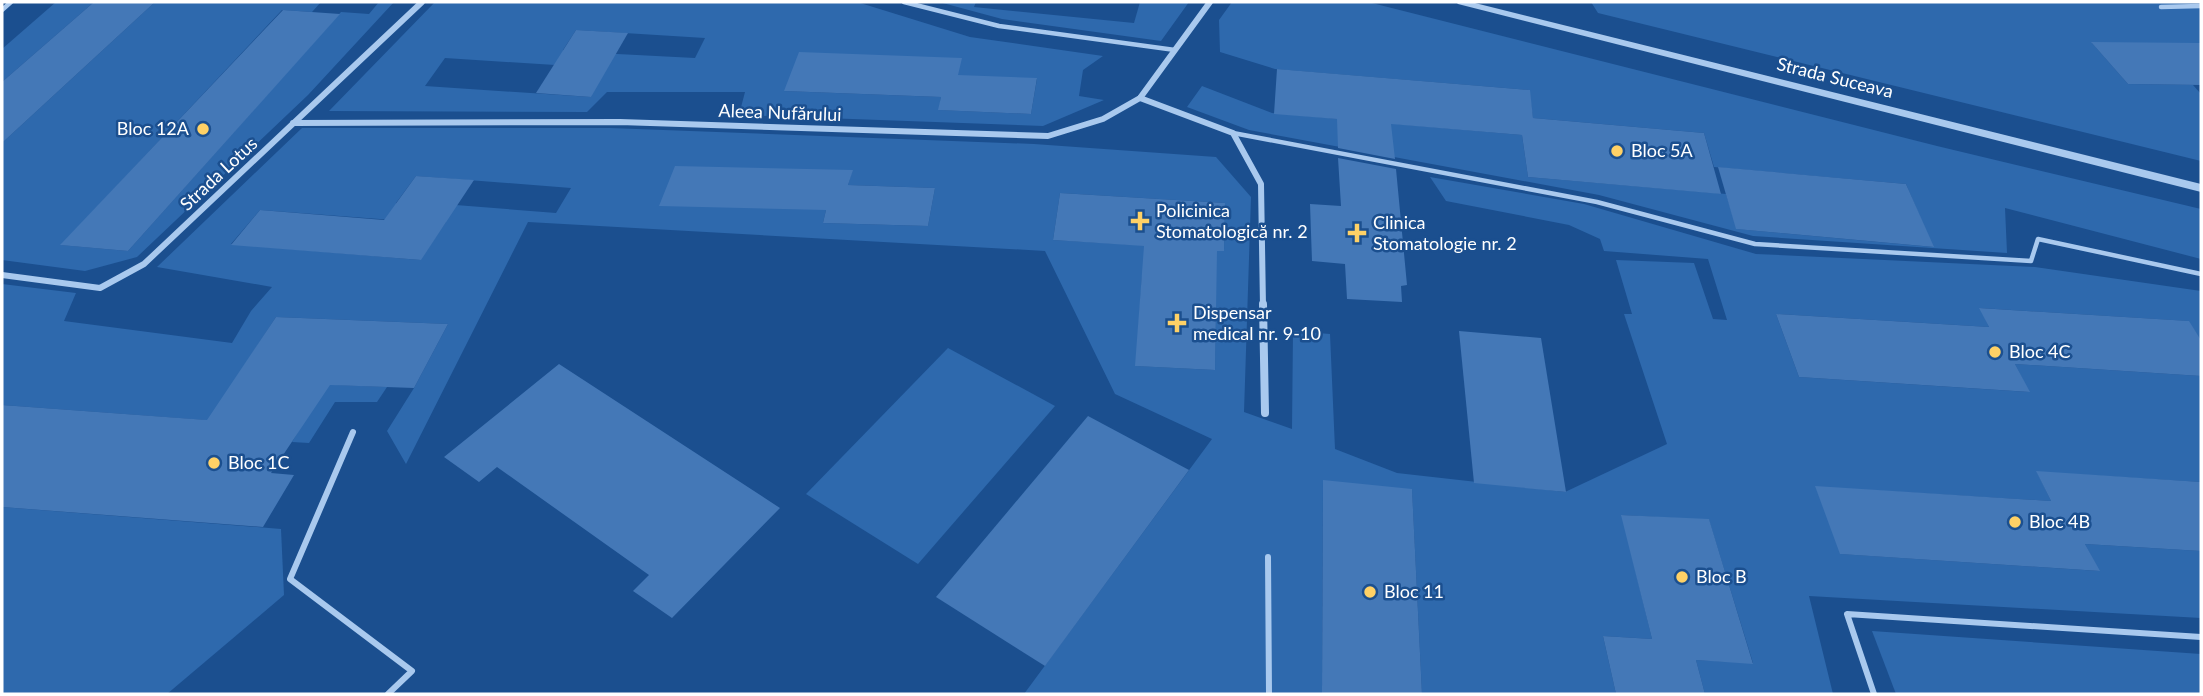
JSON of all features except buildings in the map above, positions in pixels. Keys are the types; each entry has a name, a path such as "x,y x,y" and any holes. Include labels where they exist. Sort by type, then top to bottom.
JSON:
{"street":[{"name":"Strada Lotus","path":"2,275 100,288 144,264 422,2"},
{"name":"Aleea Nufărului","path":"293,123 620,122 1048,135 1103,119 1140,98 1210,2"},
{"name":"Strada Suceava","path":"1461,2 2201,188"},
{"path":"1140,98 1233,133 1261,184 1265,413"}],"lane":[{"path":"2,10 11,2"},
{"path":"904,2 999,26 1175,50"},
{"path":"2161,7 2201,6"},
{"path":"1233,133 1597,202 1755,244 2031,261 2038,239 2201,274"},
{"path":"353,432 290,579 412,671 388,694"},
{"path":"1268,557 1269,694"},
{"path":"1874,694 1847,614 2201,637"}],"shaded area":[{"path":"56,2 94,2 2,82 2,49"},
{"path":"155,2 321,2 312,12 282,10 61,245 128,251 341,12 369,14 379,2 394,2 308,95 137,257 85,271 2,260 2,143"},
{"path":"435,2 857,2 970,37 1103,56 1083,70 1079,96 1104,100 1043,126 739,115 745,92 607,92 587,112 329,111","holes":["576,30 705,38 695,58 598,53 591,97 425,86 445,58 571,66 563,50","1037,79 1031,114 939,110 941,97 784,91"]},
{"path":"939,2 976,2 974,7 1134,23 1140,2 1189,2 1161,41 1002,19"},
{"path":"1232,2 1368,2 1937,146 2201,209 2201,259 2005,208 2007,253 1753,236 1599,195 1249,130 1187,107 1202,86 1272,113 1522,135 1528,177 1726,194 1737,229 1933,247 1906,184 1714,167 1704,133 1533,118 1529,90 1275,69 1220,52 1219,20"},
{"path":"1591,2 2201,2 2201,47 2197,43 2092,43 2128,84 2193,85 2201,94 2201,161 1598,13"},
{"path":"302,128 610,128 1034,144 1216,157 1251,197 1244,412 1292,429 1293,331 1330,334 1335,449 1397,473 1565,492 1667,444 1624,314 1632,314 1616,260 1694,263 1713,319 1727,320 1708,259 1604,251 1600,239 1569,225 1446,201 1430,177 1584,204 1756,254 2035,267 2201,291 2201,340 2188,321 1980,308 1989,327 1776,314 1799,377 2029,392 2015,364 2201,376 2201,482 2037,472 2051,501 1816,487 1841,554 2099,571 2085,544 2201,551 2201,618 1809,596 1833,694 1705,694 1696,660 1753,663 1709,520 1622,515 1652,639 1603,636 1616,694 1422,694 1412,490 1323,481 1322,694 1024,694 1212,439 1115,394 1045,251 528,222 406,464 387,431 414,388 448,324 276,317 234,381 387,387 377,402 335,402 309,443 292,442 301,427 2,405 2,284 76,293 64,321 232,343 251,311 272,287 157,267","holes":["852,171 848,185 935,188 928,226 823,223 826,210","416,176 571,188 556,213 443,204 446,222 420,260 231,244 260,210 406,221 396,203","1060,193 1225,203 1224,250 1053,240","1142,276 1216,280 1215,370 1136,366"]},
{"path":"948,348 1055,406 918,564 806,494"},
{"path":"2,507 281,529 284,595 167,694 2,694"},
{"path":"1872,631 2201,654 2201,694 1896,694"}],"place":[{"name":"Bloc 12A","path":"203,129"},
{"name":"Bloc 5A","path":"1617,151"},
{"name":"Policinica Stomatologică nr. 2","path":"1140,221"},
{"name":"Clinica Stomatologie nr. 2","path":"1357,233"},
{"name":"Dispensar medical nr. 9-10","path":"1177,323"},
{"name":"Bloc 4C","path":"1995,352"},
{"name":"Bloc 1C","path":"214,463"},
{"name":"Bloc 4B","path":"2015,522"},
{"name":"Bloc B","path":"1682,577"},
{"name":"Bloc 11","path":"1370,592"}]}
